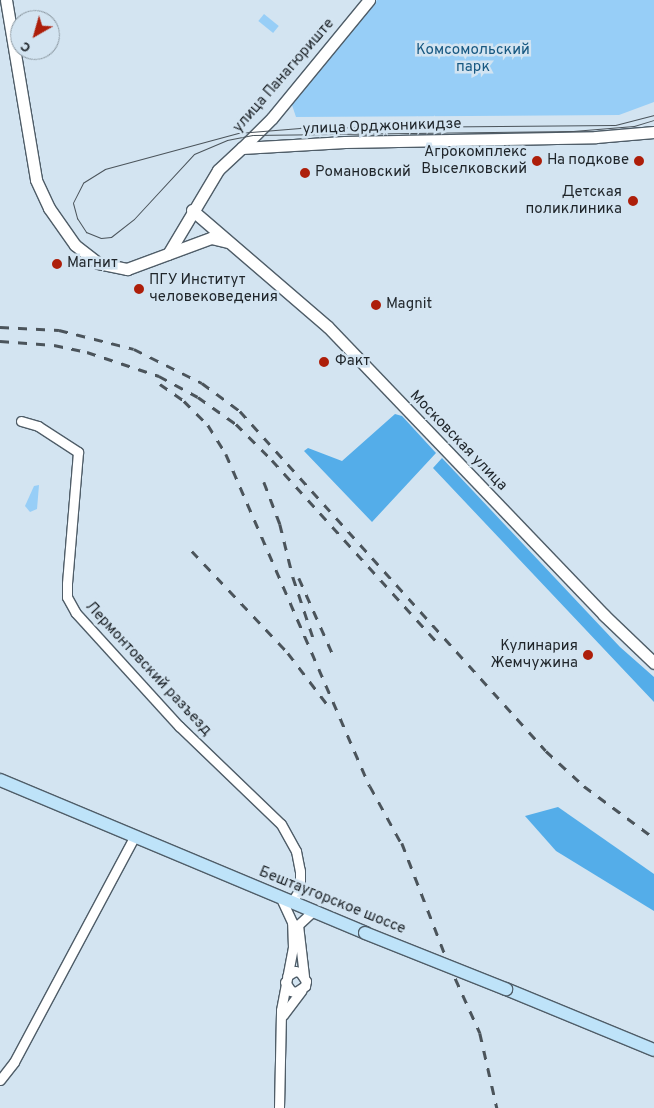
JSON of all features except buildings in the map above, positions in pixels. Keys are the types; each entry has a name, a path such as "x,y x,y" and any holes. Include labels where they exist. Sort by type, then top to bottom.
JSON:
{"main road":[{"name":"Бештаугорское шоссе","path":"0,780 365,933 506,988 654,1050"}],"street":[{"name":"Московская улица","path":"6,0 36,180 59,225 82,252 108,267 139,267 211,238 235,245"},
{"name":"улица Панагюриште","path":"242,148 272,118 369,0"},
{"name":"улица Орджоникидзе","path":"242,148 345,142 596,137 654,132"},
{"path":"168,254 192,210 218,170 242,148"},
{"name":"Московская улица","path":"192,210 235,245 328,327 604,615 654,663"},
{"name":"Лермонтовский разъезд","path":"21,421 38,426 78,452 67,584 72,605 179,726 281,824 296,851 300,871 300,889 287,900"},
{"path":"0,1080 14,1062 134,837"},
{"path":"280,1108 281,1022 285,980 291,964 292,922 287,900"},
{"path":"281,1022 284,1011 305,986 298,925 312,911"},
{"path":"285,980 295,971 304,976"},
{"path":"285,980 291,991 302,990"}],"green space":[{"name":"Комсомольский парк","path":"377,0 654,0 654,102 619,115 296,117 292,105"},
{"path":"264,14 279,26 273,33 258,21"},
{"path":"39,485 37,509 30,512 25,506 34,486"}],"shaded area":[{"path":"395,414 402,416 436,453 372,522 304,451 308,448 342,461"},
{"path":"442,458 620,647 654,677 654,702 433,468"},
{"path":"558,807 654,874 654,911 556,851 525,816"}],"tram line":[{"path":"654,115 615,125 300,128 238,133 105,169 83,183 73,203 77,218 86,232 101,238 111,237 134,219 194,154 227,140 253,135 573,131 634,126 654,120"}],"railway":[{"path":"0,327 59,330 134,349 202,383 240,411 546,751 584,786 654,838"},
{"path":"0,341 54,345 87,352 159,376 198,397 236,424 272,460 439,644"},
{"path":"160,384 184,401 208,425 226,454 370,786 404,848"},
{"path":"264,482 280,524 293,577 313,637"},
{"path":"192,551 288,653 330,708"},
{"path":"299,578 334,657"},
{"path":"402,843 448,962 480,1033 497,1108"}],"place":[{"name":"Агрокомплекс Выселковский","path":"537,161"},
{"name":"На подкове","path":"639,161"},
{"name":"Романовский","path":"305,173"},
{"name":"Детская поликлиника","path":"633,201"},
{"name":"Магнит","path":"57,264"},
{"name":"ПГУ Институт человековедения","path":"139,289"},
{"name":"Magnit","path":"376,305"},
{"name":"Факт","path":"324,362"},
{"name":"Кулинария Жемчужина","path":"588,655"}]}
